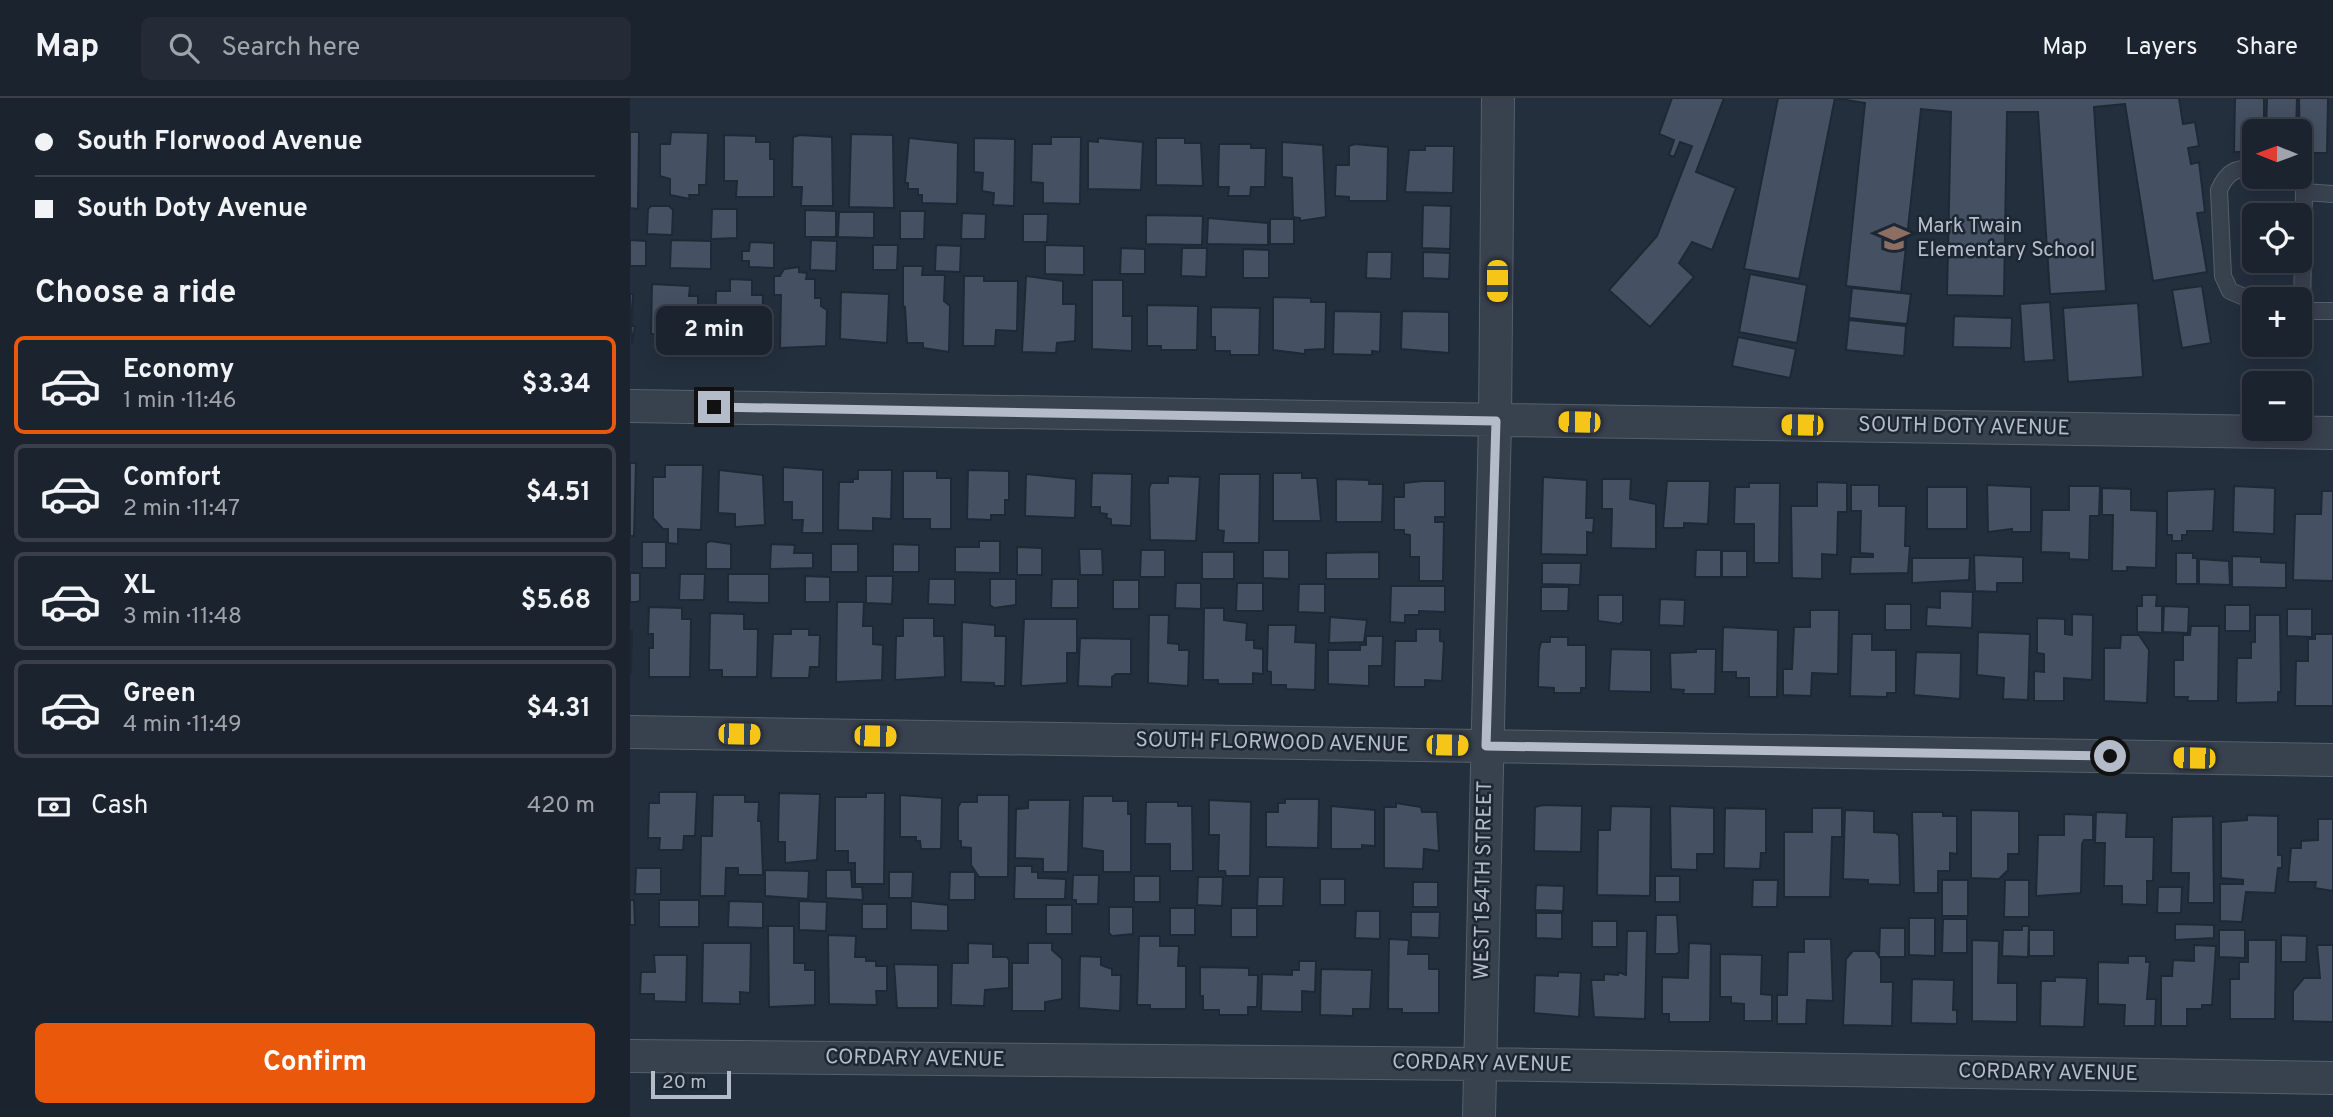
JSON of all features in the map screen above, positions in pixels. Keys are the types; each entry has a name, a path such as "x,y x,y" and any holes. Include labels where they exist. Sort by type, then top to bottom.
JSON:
{"street":[{"name":"WEST 154TH STREET","path":"1479,1117 1496,421 1499,98"},
{"name":"SOUTH DOTY AVENUE","path":"630,405 2333,433"},
{"name":"SOUTH FLORWOOD AVENUE","path":"630,732 2333,760"},
{"name":"CORDARY AVENUE","path":"630,1056 1480,1064 2333,1078"}],"lane":[{"path":"2242,168 2235,168 2224,178 2219,190 2223,276 2230,291 2242,296"},
{"path":"2302,287 2304,189"},
{"path":"2304,192 2333,194"},
{"path":"2312,311 2333,311"}],"building":[{"path":"1672,98 1724,98 1696,172 1736,188 1712,250 1692,242 1679,263 1694,277 1650,327 1609,290 1657,236 1692,146 1680,142 1674,157 1669,155 1674,140 1659,134"},
{"path":"1778,98 1835,98 1799,279 1744,269"},
{"path":"1835,98 2179,98 2183,124 2195,122 2199,146 2188,148 2191,164 2199,162 2205,212 2197,213 2207,272 2153,281 2125,104 2094,107 2106,291 2050,294 2038,112 2007,112 2004,296 1947,295 1951,112 1921,109 1901,292 1846,286 1865,103"},
{"path":"2235,98 2264,98 2264,119 2242,119 2242,152 2234,152"},
{"path":"2267,98 2297,98 2296,119 2266,119"},
{"path":"2299,98 2328,98 2327,153 2312,153 2312,119 2299,119"},
{"path":"630,132 639,132 638,209 630,208"},
{"path":"671,132 708,133 706,185 699,185 699,195 689,195 690,199 670,195 670,179 660,176 660,144 670,144"},
{"path":"851,134 893,135 894,208 849,207"},
{"path":"724,135 756,136 756,142 770,142 770,159 774,159 774,197 736,197 737,181 724,181"},
{"path":"793,137 832,137 833,206 801,206 802,187 792,187"},
{"path":"1051,137 1081,137 1080,204 1043,203 1043,183 1031,182 1032,144 1051,144"},
{"path":"909,138 958,143 957,204 922,203 922,195 918,195 918,189 908,189 908,183 905,183"},
{"path":"974,138 1015,139 1014,206 993,205 994,193 982,191 983,173 974,172"},
{"path":"1098,138 1143,142 1141,190 1088,189 1088,141 1098,142"},
{"path":"1156,138 1185,138 1185,143 1201,143 1203,186 1156,185"},
{"path":"1282,142 1323,145 1326,217 1300,221 1300,218 1293,217 1292,178 1282,177"},
{"path":"1219,144 1251,144 1251,148 1266,148 1265,187 1251,187 1250,196 1228,196 1229,187 1218,187"},
{"path":"1355,144 1388,147 1387,201 1349,201 1349,197 1335,196 1336,165 1349,165 1349,146"},
{"path":"1425,146 1454,146 1453,193 1405,192 1409,150 1425,150"},
{"path":"1423,205 1451,206 1450,249 1422,248"},
{"path":"651,206 669,206 673,210 672,235 647,234 648,209"},
{"path":"712,209 737,209 737,238 711,239"},
{"path":"805,210 836,211 836,237 805,237"},
{"path":"900,211 925,211 924,239 900,239"},
{"path":"839,212 874,212 874,238 838,237"},
{"path":"962,213 986,214 985,239 961,239"},
{"path":"1023,214 1048,214 1047,242 1023,242"},
{"path":"1146,215 1203,216 1202,245 1146,244"},
{"path":"1208,218 1268,223 1268,245 1207,244"},
{"path":"1270,219 1294,219 1294,244 1270,244"},
{"path":"630,240 646,241 646,266 630,266"},
{"path":"671,240 711,241 711,269 670,268"},
{"path":"811,240 837,241 836,271 810,270"},
{"path":"750,242 774,243 774,268 749,267 749,261 742,261 742,251 749,251"},
{"path":"873,245 898,245 897,270 873,270"},
{"path":"936,245 961,246 960,272 935,271"},
{"path":"1045,245 1084,246 1084,275 1045,274"},
{"path":"1121,248 1145,249 1145,274 1120,274"},
{"path":"1182,248 1207,248 1206,277 1181,276"},
{"path":"1243,249 1269,250 1269,278 1243,278"},
{"path":"1367,252 1392,252 1391,279 1366,278"},
{"path":"1423,252 1450,253 1449,279 1423,278"},
{"path":"903,266 923,266 922,275 945,275 944,301 950,306 949,352 923,348 923,343 907,343"},
{"path":"799,267 799,272 807,273 806,279 815,279 815,298 821,298 821,306 827,310 826,346 780,348 781,295 774,295 774,276 780,276 784,269"},
{"path":"1750,274 1807,285 1797,343 1739,332"},
{"path":"964,276 984,276 984,281 1018,281 1017,331 996,330 995,346 963,346"},
{"path":"1026,276 1063,281 1063,304 1076,304 1075,341 1057,343 1056,353 1022,352"},
{"path":"730,279 752,280 752,295 763,295 762,333 752,333 752,344 715,344 716,291 730,291"},
{"path":"1092,280 1123,280 1123,316 1132,316 1132,351 1092,349"},
{"path":"652,284 690,286 689,296 698,296 698,342 666,342 666,334 651,334"},
{"path":"2202,286 2211,343 2182,348 2172,290"},
{"path":"1852,288 1911,294 1907,324 1849,318"},
{"path":"841,292 889,294 887,343 840,339"},
{"path":"630,294 633,294 632,326 635,326 632,344"},
{"path":"1273,297 1311,298 1311,302 1326,302 1325,349 1305,350 1305,354 1273,350"},
{"path":"2050,302 2054,360 2024,362 2020,304"},
{"path":"2138,303 2143,377 2068,382 2063,308"},
{"path":"1147,305 1198,306 1197,350 1161,350 1161,346 1147,346"},
{"path":"1211,307 1260,308 1259,355 1230,355 1230,351 1215,351 1215,337 1211,337"},
{"path":"1334,311 1381,312 1380,352 1372,351 1372,355 1333,354"},
{"path":"1402,311 1449,312 1449,353 1401,349"},
{"path":"1954,316 2012,318 2011,348 1953,347"},
{"path":"1849,320 1906,326 1904,356 1846,350"},
{"path":"1738,337 1796,349 1790,378 1732,366"},
{"path":"630,463 636,463 634,536 630,536"},
{"path":"665,465 703,465 701,530 678,529 678,544 668,543 668,529 663,529 653,518 653,477 665,477"},
{"path":"783,467 823,470 823,533 802,533 803,520 792,520 792,502 783,502"},
{"path":"719,470 763,475 765,525 735,527 735,514 718,513"},
{"path":"858,470 892,470 891,519 873,518 873,531 838,530 839,482 853,482 853,479 858,479"},
{"path":"968,470 1009,471 1009,500 1005,500 1005,515 991,515 991,520 967,519"},
{"path":"903,471 937,471 937,478 951,478 951,529 930,529 930,519 903,519"},
{"path":"1092,473 1132,474 1131,526 1111,525 1111,519 1106,518 1107,514 1100,513 1100,507 1091,507"},
{"path":"1273,473 1302,473 1302,478 1317,478 1321,521 1273,521"},
{"path":"1026,474 1076,479 1075,518 1025,516"},
{"path":"1219,474 1260,474 1259,543 1223,543 1224,531 1218,530"},
{"path":"1168,476 1200,477 1196,541 1150,540 1149,489 1151,483 1168,483"},
{"path":"1543,477 1587,480 1586,518 1594,518 1593,533 1587,532 1587,555 1541,554"},
{"path":"1336,479 1369,480 1369,484 1383,484 1382,522 1336,522"},
{"path":"1602,479 1631,479 1630,499 1656,504 1656,549 1611,548 1612,509 1602,509"},
{"path":"1445,481 1445,517 1435,517 1435,522 1444,522 1443,581 1419,581 1419,557 1410,557 1410,535 1404,534 1404,530 1394,530 1394,497 1404,497 1404,483"},
{"path":"1667,481 1710,481 1708,524 1684,523 1684,528 1663,528"},
{"path":"1817,482 1847,483 1847,512 1838,512 1837,555 1822,554 1822,579 1792,578 1791,506 1817,506"},
{"path":"1749,483 1780,483 1779,563 1754,563 1754,524 1734,524 1735,487 1749,487"},
{"path":"1851,485 1879,485 1879,506 1906,506 1905,546 1910,546 1908,573 1850,574 1851,557 1873,557 1873,554 1860,553 1861,511 1851,511"},
{"path":"1987,485 2031,487 2031,532 2012,532 2012,529 1988,532"},
{"path":"2069,486 2100,486 2099,516 2090,516 2089,560 2069,559 2069,553 2041,552 2042,510 2069,510"},
{"path":"2234,486 2275,488 2274,534 2233,532"},
{"path":"1927,487 1967,487 1967,529 1927,529"},
{"path":"2102,488 2131,489 2131,510 2157,511 2156,568 2127,567 2127,571 2112,571 2113,515 2102,515"},
{"path":"2215,489 2213,531 2187,531 2187,535 2182,535 2182,541 2172,541 2172,535 2167,535 2167,491"},
{"path":"2322,491 2333,491 2333,581 2293,580 2295,514 2321,514"},
{"path":"710,541 731,544 731,569 706,569 706,543"},
{"path":"979,541 1000,541 1000,573 955,572 955,547 979,547"},
{"path":"642,542 666,542 666,568 642,568"},
{"path":"771,544 795,545 794,553 813,553 813,568 770,569"},
{"path":"831,544 858,544 858,572 831,572"},
{"path":"893,544 919,545 919,572 893,572"},
{"path":"1017,547 1042,548 1042,575 1017,575"},
{"path":"1079,549 1102,549 1103,575 1080,575"},
{"path":"1141,550 1165,550 1165,577 1140,577"},
{"path":"1263,550 1289,550 1289,579 1263,578"},
{"path":"1696,550 1721,550 1721,577 1695,577"},
{"path":"1722,551 1747,551 1747,577 1722,577"},
{"path":"1202,552 1234,552 1234,579 1202,579"},
{"path":"1379,552 1379,579 1326,579 1326,553"},
{"path":"2176,553 2193,553 2193,558 2197,558 2197,584 2176,584"},
{"path":"1974,555 2023,557 2023,583 1997,583 1997,592 1975,591"},
{"path":"2232,556 2261,557 2261,562 2286,563 2286,588 2232,587"},
{"path":"1912,558 1970,558 1969,580 1912,583"},
{"path":"2199,559 2229,561 2230,585 2199,584"},
{"path":"1542,563 1581,563 1580,585 1542,584"},
{"path":"630,573 640,573 640,601 630,602"},
{"path":"680,574 705,574 704,600 679,600"},
{"path":"728,574 769,574 769,603 728,602"},
{"path":"805,576 830,577 830,602 805,602"},
{"path":"866,576 893,576 892,604 866,603"},
{"path":"929,579 955,579 955,605 928,604"},
{"path":"990,579 1016,579 1016,605 994,608 990,605"},
{"path":"1052,579 1078,579 1078,608 1051,608"},
{"path":"1113,580 1139,580 1139,609 1113,609"},
{"path":"1176,583 1201,583 1201,609 1175,608"},
{"path":"1237,583 1263,583 1263,611 1236,611"},
{"path":"1299,584 1325,584 1325,613 1298,612"},
{"path":"1391,586 1445,586 1445,612 1419,611 1419,615 1405,615 1405,623 1390,622"},
{"path":"1541,587 1569,587 1568,611 1541,611"},
{"path":"1940,591 1973,592 1972,628 1926,626 1927,607 1940,608"},
{"path":"1598,595 1623,595 1623,621 1620,624 1598,621"},
{"path":"2142,595 2157,595 2156,606 2162,606 2162,633 2137,632 2137,606 2142,606"},
{"path":"1660,599 1685,600 1684,626 1659,625"},
{"path":"837,602 864,602 863,626 873,626 873,644 883,645 882,680 836,682"},
{"path":"1885,604 1911,604 1911,630 1885,630"},
{"path":"2225,605 2250,605 2250,631 2225,631"},
{"path":"2164,606 2189,607 2188,633 2163,632"},
{"path":"649,607 682,608 682,619 691,619 690,677 649,677 649,648 653,648 653,634 648,634"},
{"path":"1204,608 1224,608 1224,620 1247,623 1246,640 1254,640 1254,648 1263,649 1263,674 1253,673 1253,684 1218,684 1218,680 1203,680"},
{"path":"2287,609 2312,609 2312,637 2287,636"},
{"path":"1810,610 1839,610 1838,674 1812,673 1811,696 1783,695 1783,669 1792,669 1794,627 1810,627"},
{"path":"710,613 744,614 744,629 758,629 757,677 722,677 722,670 709,670"},
{"path":"2072,614 2093,615 2092,680 2064,678 2064,701 2034,701 2034,671 2044,672 2044,654 2037,653 2037,618 2065,619 2065,634 2072,635"},
{"path":"1149,615 1169,615 1168,643 1179,644 1179,650 1189,650 1188,686 1148,683"},
{"path":"2255,615 2280,615 2281,692 2278,692 2278,702 2236,703 2237,658 2251,658 2251,642 2255,642"},
{"path":"1330,617 1367,620 1364,642 1329,643"},
{"path":"903,618 934,618 934,636 944,636 945,677 895,680 896,636 903,636"},
{"path":"1024,619 1077,619 1077,653 1067,653 1067,683 1021,686"},
{"path":"962,622 995,625 995,636 1006,636 1005,686 961,682"},
{"path":"1268,625 1296,625 1295,642 1316,643 1315,690 1286,689 1286,685 1271,685 1271,672 1267,671"},
{"path":"2191,626 2219,626 2218,701 2187,701 2188,697 2174,697 2174,660 2183,660 2183,635 2190,635"},
{"path":"1723,627 1778,630 1777,697 1749,697 1749,678 1736,678 1736,672 1722,672"},
{"path":"791,629 809,629 809,635 820,635 819,667 810,667 809,678 771,678 773,634 791,634"},
{"path":"1416,629 1440,629 1440,641 1444,642 1442,681 1425,680 1425,687 1394,687 1395,641 1416,641"},
{"path":"632,631 631,674 630,674"},
{"path":"1978,632 2030,634 2028,700 2003,699 2004,678 1977,675"},
{"path":"1852,634 1872,634 1872,650 1896,650 1896,693 1887,693 1887,697 1850,696"},
{"path":"2315,634 2333,634 2333,706 2295,706 2296,661 2308,661 2308,639 2315,639"},
{"path":"2121,635 2139,635 2149,650 2147,703 2104,701 2104,648 2120,648"},
{"path":"1366,636 1383,636 1382,666 1369,666 1369,686 1328,684 1328,650 1360,650 1360,645 1366,645"},
{"path":"1550,637 1568,637 1568,645 1586,645 1586,688 1581,688 1581,693 1554,693 1554,688 1538,687 1539,650 1541,642 1550,642"},
{"path":"1080,638 1131,639 1131,674 1116,674 1112,677 1112,687 1078,686"},
{"path":"1611,649 1651,650 1651,692 1609,691"},
{"path":"1696,649 1716,649 1715,694 1683,694 1684,690 1671,689 1670,653 1696,652"},
{"path":"1916,652 1961,653 1960,699 1914,695"},
{"path":"659,792 697,792 695,836 684,836 683,850 659,850 660,838 648,838 649,803 659,803"},
{"path":"779,793 820,794 817,860 785,863 785,842 778,842"},
{"path":"866,793 885,793 884,884 855,884 855,863 848,863 848,851 835,851 835,797 866,797"},
{"path":"713,795 745,795 745,802 759,802 763,875 738,875 738,868 726,868 725,896 700,896 701,836 712,836"},
{"path":"900,795 942,798 941,849 921,849 920,841 916,841 916,837 900,837"},
{"path":"977,795 1009,795 1008,877 979,877 971,865 971,848 961,847 961,841 958,841 958,807 961,802 977,802"},
{"path":"1083,796 1113,796 1113,801 1128,801 1128,814 1131,814 1131,872 1103,872 1103,851 1082,848"},
{"path":"1285,799 1319,799 1318,848 1266,847 1266,812 1278,812 1278,803 1285,803"},
{"path":"1028,800 1070,800 1068,872 1043,872 1043,859 1015,858 1016,809 1028,808"},
{"path":"1209,800 1251,802 1250,876 1226,876 1225,871 1218,871 1219,835 1209,835"},
{"path":"1146,802 1178,802 1178,806 1192,806 1193,871 1170,871 1170,844 1145,844"},
{"path":"1396,803 1421,807 1422,812 1437,812 1439,851 1424,849 1423,869 1384,868 1384,807 1396,807"},
{"path":"1331,806 1375,810 1375,846 1362,845 1362,849 1331,849"},
{"path":"1582,806 1581,852 1534,851 1535,807"},
{"path":"1611,806 1651,807 1650,896 1597,895 1598,830 1610,830"},
{"path":"1670,806 1714,808 1714,854 1697,854 1697,870 1671,869"},
{"path":"1725,808 1766,809 1766,853 1761,853 1760,869 1724,868"},
{"path":"1812,808 1842,808 1842,837 1832,837 1830,897 1784,897 1784,832 1812,832"},
{"path":"1845,810 1874,811 1874,832 1896,833 1899,836 1900,885 1868,884 1868,880 1843,879"},
{"path":"1971,810 2019,811 2019,854 2008,854 2008,870 1999,879 1971,878"},
{"path":"1912,812 1943,812 1943,816 1957,816 1957,854 1950,853 1950,871 1938,871 1938,893 1914,893"},
{"path":"2096,812 2127,813 2126,837 2154,837 2153,881 2147,881 2147,905 2122,904 2122,886 2104,886 2105,843 2095,843"},
{"path":"2064,814 2093,815 2093,840 2084,840 2082,844 2081,893 2036,896 2038,835 2064,835"},
{"path":"2247,815 2278,816 2278,855 2282,855 2282,868 2278,868 2275,893 2246,892 2242,922 2220,921 2220,884 2243,884 2243,880 2221,878 2221,822 2247,820"},
{"path":"2213,816 2214,903 2188,903 2189,873 2171,873 2172,817"},
{"path":"2318,819 2333,819 2333,891 2315,888 2316,882 2288,882 2291,848 2301,848 2301,841 2318,840"},
{"path":"1015,866 1032,866 1032,872 1038,872 1038,878 1066,879 1065,899 1014,899"},
{"path":"636,868 661,868 661,894 635,894"},
{"path":"765,870 809,871 808,899 765,896"},
{"path":"826,870 851,870 852,887 862,887 863,900 826,898"},
{"path":"889,872 913,872 912,898 889,898"},
{"path":"950,872 975,872 975,900 949,900"},
{"path":"1073,875 1099,875 1098,904 1076,904 1076,900 1072,900"},
{"path":"1134,876 1160,876 1160,902 1134,902"},
{"path":"1655,876 1680,876 1680,902 1655,902"},
{"path":"1198,877 1223,877 1222,906 1197,905"},
{"path":"1258,877 1284,877 1283,906 1257,906"},
{"path":"1320,879 1345,879 1345,905 1320,905"},
{"path":"1753,880 1778,880 1777,907 1752,907"},
{"path":"1942,880 1968,880 1968,916 1942,916"},
{"path":"2005,880 2029,880 2029,917 2004,917"},
{"path":"1413,882 1438,882 1438,907 1413,907"},
{"path":"1536,885 1564,886 1563,911 1535,910"},
{"path":"2158,887 2182,887 2181,913 2157,913"},
{"path":"630,900 634,900 635,925 630,925"},
{"path":"659,900 699,900 699,927 659,927"},
{"path":"729,901 763,902 763,928 728,927"},
{"path":"799,901 827,902 826,931 799,930"},
{"path":"911,901 948,905 948,931 911,930"},
{"path":"862,904 887,904 887,929 862,929"},
{"path":"1046,905 1072,905 1072,934 1046,934"},
{"path":"1109,907 1133,907 1133,934 1112,936 1109,933"},
{"path":"1170,908 1195,908 1195,935 1170,935"},
{"path":"1231,908 1257,908 1257,937 1231,937"},
{"path":"1356,911 1380,911 1380,939 1355,938"},
{"path":"1411,912 1440,912 1439,938 1411,937"},
{"path":"1536,913 1562,913 1562,939 1536,938"},
{"path":"1656,915 1677,915 1679,952 1676,954 1655,954"},
{"path":"1909,918 1935,918 1935,956 1909,955"},
{"path":"1943,919 1967,919 1967,953 1942,953"},
{"path":"1592,921 1617,921 1617,947 1592,947"},
{"path":"2175,924 2214,925 2214,938 2175,940"},
{"path":"768,926 794,926 794,963 805,963 805,970 815,970 815,1005 769,1007"},
{"path":"2022,926 2029,926 2028,957 2002,956 2003,930 2022,930"},
{"path":"1880,928 1905,928 1905,957 1879,957"},
{"path":"2029,930 2054,930 2054,956 2029,956"},
{"path":"2219,930 2245,930 2245,958 2219,957"},
{"path":"1627,931 1647,931 1645,1019 1594,1017 1591,980 1604,980 1604,974 1618,975 1618,972 1626,975"},
{"path":"828,935 856,936 855,957 876,961 876,966 887,966 887,991 876,991 877,1005 829,1004"},
{"path":"2281,935 2307,936 2306,962 2281,962"},
{"path":"1139,936 1160,936 1160,946 1179,946 1178,966 1186,966 1186,1009 1150,1009 1150,1005 1137,1005"},
{"path":"1389,939 1409,940 1408,954 1429,954 1429,969 1439,969 1439,1013 1402,1013 1402,1009 1388,1009"},
{"path":"1804,939 1831,939 1833,1001 1807,1000 1806,1024 1777,1024 1777,995 1787,995 1788,952 1804,952"},
{"path":"1972,940 1999,941 1998,983 2017,983 2017,1022 1972,1021"},
{"path":"2248,940 2276,940 2275,1019 2230,1019 2230,979 2239,979 2239,962 2248,962"},
{"path":"703,943 751,943 750,993 740,992 740,1004 702,1003"},
{"path":"968,943 993,944 993,957 1007,957 1009,960 1009,988 985,990 984,1006 951,1005 952,963 968,963"},
{"path":"1028,943 1052,943 1052,950 1062,959 1062,999 1045,1002 1045,1011 1012,1011 1012,963 1028,963"},
{"path":"1689,943 1711,944 1710,1022 1669,1022 1669,1014 1662,1014 1662,977 1688,978"},
{"path":"2194,945 2216,946 2212,1005 2202,1005 2202,1009 2187,1009 2187,1026 2161,1026 2161,976 2172,976 2173,960 2194,961"},
{"path":"2317,945 2333,945 2333,1022 2293,1021 2293,991 2304,978 2320,978"},
{"path":"1853,951 1875,951 1881,959 1881,982 1893,982 1892,1026 1843,1025 1846,959"},
{"path":"1720,954 1762,955 1761,994 1772,995 1772,1021 1744,1021 1744,1004 1731,1003 1731,997 1720,997"},
{"path":"654,955 687,955 686,1002 654,1001 654,994 640,994 641,972 655,972"},
{"path":"1080,956 1101,957 1101,965 1112,969 1112,975 1121,975 1120,1011 1079,1008"},
{"path":"2128,956 2146,956 2146,962 2150,962 2147,999 2156,999 2155,1026 2124,1026 2125,1005 2098,1004 2098,962 2128,963"},
{"path":"1299,961 1316,961 1315,992 1302,991 1302,1012 1261,1011 1262,974 1292,975 1292,970 1299,970"},
{"path":"894,964 938,965 938,1008 897,1008"},
{"path":"1200,967 1249,968 1249,975 1258,975 1257,1007 1248,1007 1248,1015 1219,1015 1219,1010 1203,1010"},
{"path":"1321,969 1372,970 1370,1009 1353,1009 1353,1016 1320,1015"},
{"path":"1558,972 1581,973 1579,1017 1534,1013 1535,975 1558,976"},
{"path":"2055,977 2087,978 2084,1027 2040,1026 2041,981 2055,981"},
{"path":"1912,979 1954,980 1953,1010 1957,1010 1957,1024 1911,1023"}],"place":[{"name":"Mark Twain Elementary School","path":"1894,238"}],"route":[{"path":"714,407 1496,421 1486,746 2110,756"}]}
